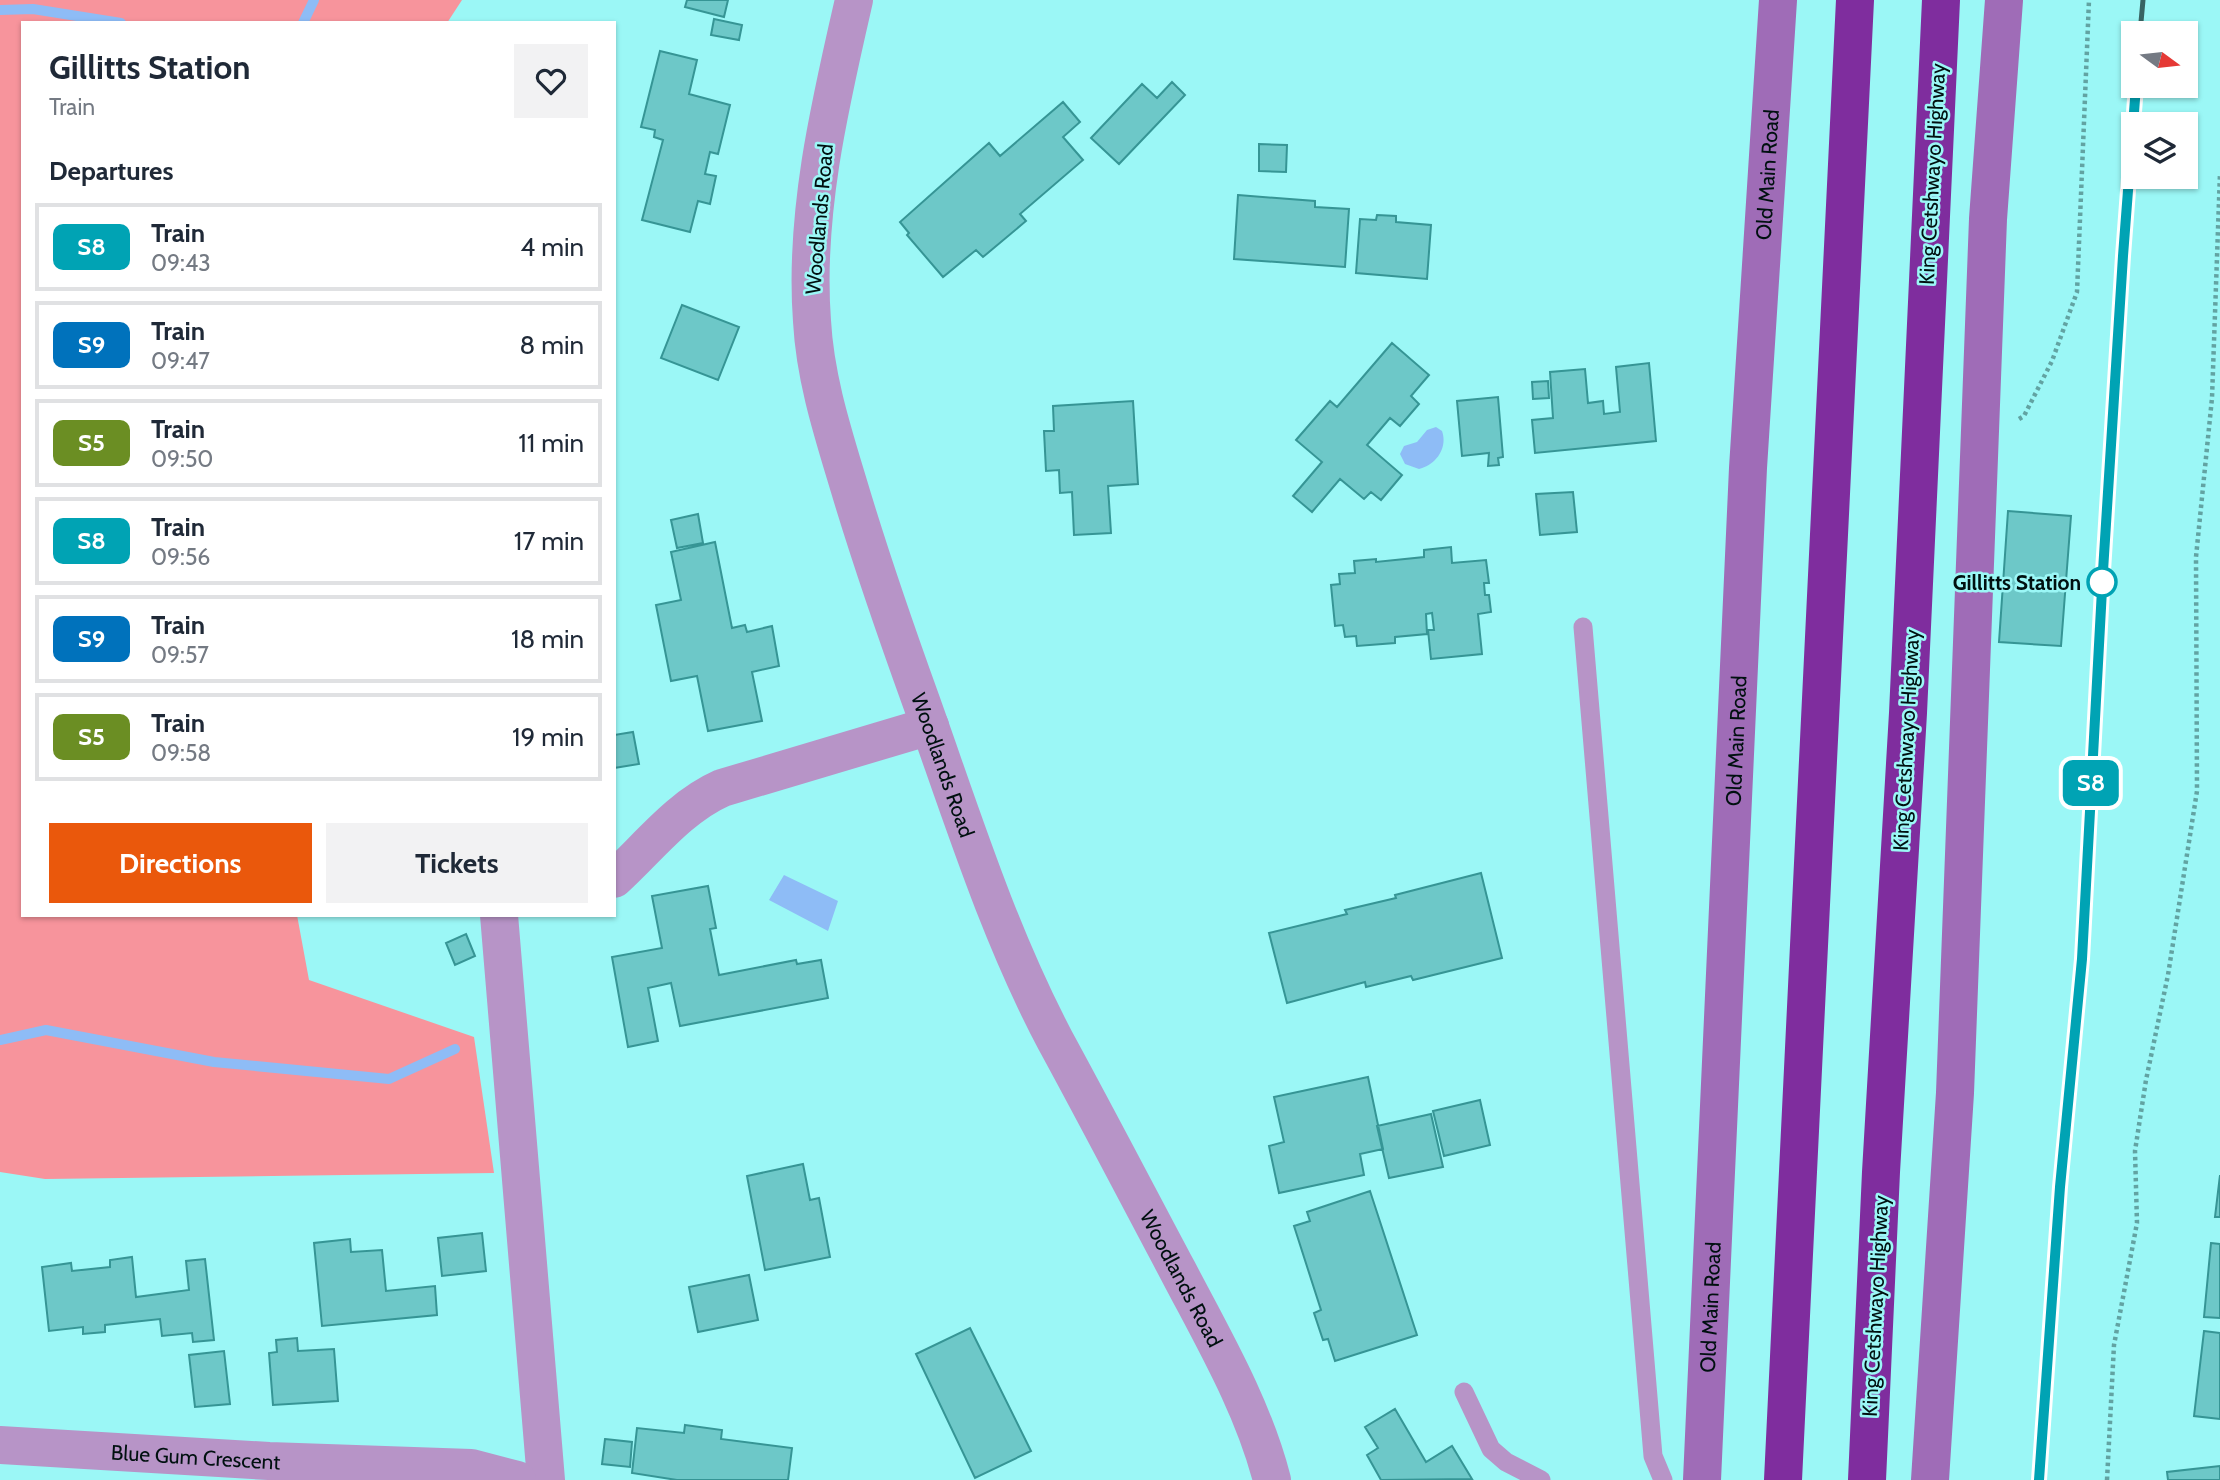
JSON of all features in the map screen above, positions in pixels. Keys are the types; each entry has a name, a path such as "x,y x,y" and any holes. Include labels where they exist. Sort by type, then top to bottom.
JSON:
{"highway":[{"path":"1783,1480 1855,0"},
{"name":"King Cetshwayo Highway","path":"1867,1480 1942,5"}],"street":[{"name":"Woodlands Road","path":"854,0 834,86 818,192 811,282 814,348 828,416 885,600 1005,937 1038,1007 1217,1345 1252,1419 1272,1480"},
{"name":"Old Main Road","path":"1702,1480 1748,468 1778,0"},
{"path":"1930,1480 1955,1093 1988,219 2004,0"},
{"path":"616,877 657,836 704,796 722,788 930,726"},
{"path":"499,917 546,1480"},
{"name":"Blue Gum Crescent","path":"0,1445 269,1461 471,1468 517,1480"}],"lane":[{"path":"1583,627 1653,1456 1663,1480"},
{"path":"1464,1392 1491,1449 1506,1462 1541,1480"}],"path":[{"path":"1979,442 2008,428 2024,416 2052,361 2077,292 2089,0"},
{"path":"2107,1480 2114,1345 2137,1223 2135,1151 2146,1080 2168,975 2197,791 2196,557 2212,398 2220,173"}],"shaded area":[{"path":"0,0 462,0 448,21 21,21 21,917 297,917 309,980 474,1037 494,1173 45,1179 0,1172"}],"water":[{"path":"1436,427 1442,431 1443,444 1435,460 1419,469 1405,464 1400,454 1404,446 1417,442 1427,430"},
{"path":"784,875 838,901 828,931 769,900"}],"building":[{"path":"687,0 728,0 724,17 685,7"},
{"path":"714,19 742,25 739,40 711,35"},
{"path":"660,51 697,60 689,94 730,105 718,154 710,152 705,174 716,176 710,204 698,201 690,232 642,220 663,140 654,137 655,130 641,127"},
{"path":"1172,82 1185,95 1119,164 1091,138 1142,84 1157,98"},
{"path":"1063,102 1080,122 1063,137 1083,160 1020,214 1026,221 983,257 976,250 943,277 907,235 909,233 900,222 989,143 1000,156"},
{"path":"1259,144 1287,145 1286,172 1259,171"},
{"path":"1238,195 1315,201 1315,207 1349,209 1345,267 1234,259"},
{"path":"1377,215 1396,216 1396,222 1431,225 1427,279 1356,273 1360,219 1376,220"},
{"path":"682,305 739,327 718,380 661,358"},
{"path":"1392,343 1429,375 1411,396 1419,404 1400,426 1390,418 1367,445 1402,475 1381,500 1371,492 1364,499 1340,479 1312,512 1293,496 1322,462 1296,440 1330,401 1337,407"},
{"path":"1649,363 1656,441 1535,453 1532,420 1553,418 1550,372 1585,369 1588,403 1603,401 1604,414 1620,412 1616,367"},
{"path":"1548,381 1549,398 1533,399 1532,382"},
{"path":"1498,397 1503,457 1498,458 1499,465 1488,466 1489,453 1462,456 1457,401"},
{"path":"1133,401 1138,484 1108,486 1111,533 1074,535 1072,492 1060,493 1059,470 1046,471 1044,431 1054,431 1053,406"},
{"path":"1573,492 1577,532 1540,535 1536,494"},
{"name":"Gillitts Station","path":"2008,511 2071,516 2061,646 1999,642"},
{"path":"698,514 703,543 677,548 671,520"},
{"path":"715,542 732,628 745,625 747,632 772,626 779,666 752,672 762,721 708,731 697,676 671,681 656,605 681,600 671,552"},
{"path":"1451,547 1452,563 1486,560 1489,583 1484,583 1485,595 1489,595 1491,612 1478,614 1482,654 1431,659 1428,630 1434,630 1432,613 1426,614 1427,634 1395,637 1395,643 1357,646 1356,636 1345,637 1343,625 1335,626 1331,585 1340,584 1339,574 1355,573 1354,561 1376,559 1376,562 1424,557 1424,550"},
{"path":"633,732 639,764 616,768 616,735"},
{"path":"1481,873 1502,958 1413,980 1411,976 1366,987 1365,982 1287,1003 1269,933 1347,914 1345,910"},
{"path":"708,886 716,928 710,929 719,975 796,960 797,964 821,960 828,998 680,1026 671,983 648,988 658,1041 628,1047 612,957 662,948 652,896"},
{"path":"466,934 475,956 455,965 446,943"},
{"path":"1368,1077 1383,1149 1360,1154 1364,1175 1279,1193 1269,1146 1284,1142 1274,1097"},
{"path":"1480,1100 1490,1145 1444,1156 1433,1111"},
{"path":"1431,1114 1443,1167 1389,1178 1377,1126"},
{"path":"803,1164 810,1200 819,1198 830,1257 765,1270 747,1176"},
{"path":"2220,1175 2220,1217 2215,1217"},
{"path":"1370,1191 1417,1335 1335,1361 1328,1339 1323,1340 1314,1313 1321,1310 1294,1226 1310,1221 1307,1212"},
{"path":"482,1233 486,1271 442,1276 438,1238"},
{"path":"350,1239 351,1252 382,1250 386,1291 435,1286 437,1315 322,1326 314,1243"},
{"path":"2211,1243 2220,1244 2220,1318 2204,1317"},
{"path":"132,1257 136,1297 189,1290 186,1261 205,1259 214,1340 193,1342 192,1333 162,1336 160,1319 105,1325 105,1332 83,1334 83,1327 49,1331 42,1267 71,1263 72,1271 110,1267 110,1260"},
{"path":"749,1275 758,1320 698,1332 689,1287"},
{"path":"970,1328 1031,1451 975,1478 916,1354"},
{"path":"2204,1331 2220,1333 2220,1419 2194,1416"},
{"path":"297,1338 298,1351 334,1349 338,1401 273,1405 269,1353 277,1352 276,1340"},
{"path":"224,1351 230,1404 195,1407 189,1355"},
{"path":"1395,1409 1426,1462 1452,1446 1472,1479 1381,1480 1367,1455 1378,1448 1365,1427"},
{"path":"685,1425 722,1430 721,1439 792,1448 788,1480 677,1480 632,1473 637,1428 684,1433"},
{"path":"605,1439 632,1442 630,1467 602,1464"},
{"path":"2220,1466 2220,1480 2168,1480 2167,1472"}],"waterway":[{"path":"304,21 314,0"},
{"path":"0,10 33,9 108,21"},
{"path":"0,1040 46,1030 214,1062 389,1079 455,1049"}],"railway":[{"path":"2141,21 2143,0"},
{"path":"2039,1480 2060,1187 2082,959 2103,571 2135,98"}],"train":[{"name":"S8","path":"2039,1480 2060,1187 2082,959 2103,571 2135,98"}],"place":[{"name":"Gillitts Station","path":"2102,582"}]}
